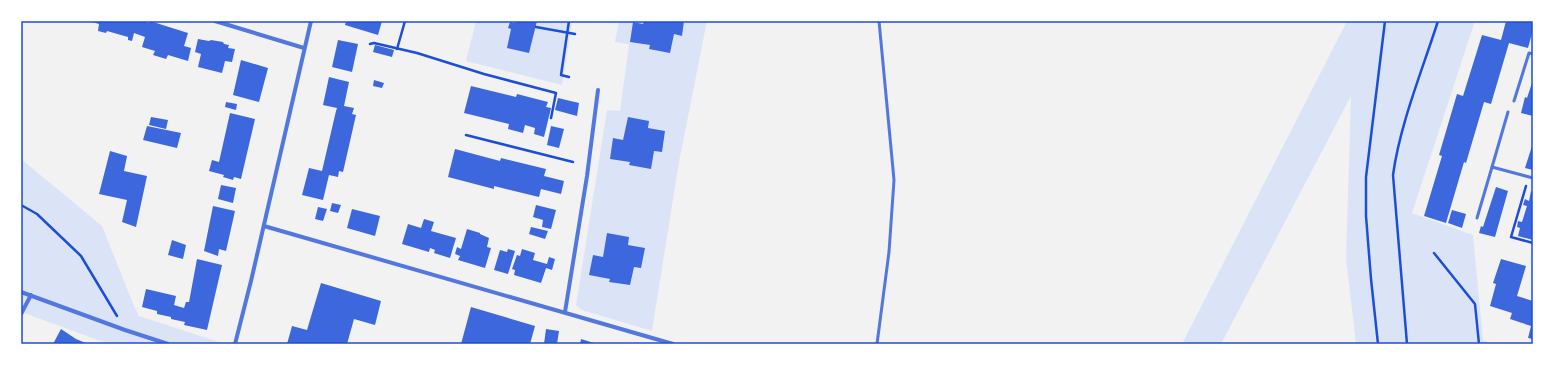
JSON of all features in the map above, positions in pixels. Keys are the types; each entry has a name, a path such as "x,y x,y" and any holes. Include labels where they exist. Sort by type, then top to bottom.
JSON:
{"street":[{"path":"214,21 304,48"},
{"path":"235,344 264,226 311,21"},
{"path":"565,312 587,176 598,90"},
{"path":"264,226 673,344"},
{"path":"21,292 168,344"},
{"path":"21,314 31,295"}],"lane":[{"path":"877,344 889,252 894,180 879,21"},
{"path":"1514,101 1529,53 1533,54"},
{"path":"1477,218 1508,112"},
{"path":"1492,167 1533,178"}],"path":[{"path":"397,49 405,21"},
{"path":"569,77 561,76 570,21"},
{"path":"1378,344 1366,216 1366,177 1384,21"},
{"path":"1407,344 1393,175 1396,153 1438,21"},
{"path":"536,27 575,34"},
{"path":"370,44 374,43 417,53 484,74 556,93 551,118"},
{"path":"466,135 573,162"},
{"path":"1529,177 1512,237 1533,243"},
{"path":"21,205 37,214 81,256 125,330"},
{"path":"1434,253 1475,304 1479,344"}],"shaded area":[{"path":"476,21 572,21 562,85 466,61"},
{"path":"619,21 707,21 679,162 652,331 582,310 576,305 607,110 620,111 629,44 615,42"},
{"path":"1347,21 1475,21 1412,213 1473,235 1483,340 1495,344 1356,344 1346,259 1351,96 1221,344 1182,344"},
{"path":"21,159 102,226 139,316 225,344 109,344 21,312"}],"building":[{"path":"89,21 143,21 149,23 150,21 188,33 184,46 191,48 188,61 168,55 166,59 153,55 155,51 142,47 145,37 134,33 132,41 128,40 128,37 107,31 106,33 98,31 99,24"},
{"path":"346,21 382,21 378,35 345,25"},
{"path":"515,21 537,21 529,53 507,48 511,29 508,28 510,22 515,23"},
{"path":"644,21 684,21 682,36 674,34 670,53 649,49 650,45 630,42 633,22 643,24"},
{"path":"1506,21 1533,21 1533,30 1528,48 1509,43 1491,104 1484,102 1446,223 1424,216 1442,156 1439,155 1457,94 1463,96 1482,35 1501,40"},
{"path":"198,39 223,42 224,44 229,45 228,48 235,49 232,62 225,61 222,73 198,67 201,54 195,52"},
{"path":"338,40 358,44 352,72 332,67"},
{"path":"375,45 394,50 392,57 373,52"},
{"path":"241,60 268,68 259,102 233,95"},
{"path":"329,77 349,82 344,106 354,108 352,114 356,115 343,172 339,171 338,177 329,175 323,200 302,195 309,168 322,171 337,108 323,105"},
{"path":"374,80 384,83 382,88 373,86"},
{"path":"1533,80 1533,116 1521,113 1525,97 1527,98"},
{"path":"471,86 516,97 517,94 548,102 546,107 551,108 544,137 534,134 535,128 525,125 523,133 508,129 509,124 464,113"},
{"path":"558,98 579,103 577,116 555,110"},
{"path":"226,102 237,104 236,110 225,107"},
{"path":"230,113 255,119 241,179 234,177 233,180 223,177 224,175 209,171 212,160 219,162"},
{"path":"151,117 168,120 166,129 149,125"},
{"path":"628,117 649,121 648,128 665,131 662,152 654,151 651,169 629,165 630,162 610,159 613,138 623,140"},
{"path":"147,126 181,133 177,148 143,140"},
{"path":"551,126 564,129 559,148 547,145"},
{"path":"1532,146 1533,147 1533,170 1525,168"},
{"path":"455,149 500,161 501,158 546,169 544,176 564,181 561,194 541,189 539,197 494,186 494,189 448,177"},
{"path":"110,151 127,156 124,171 147,176 136,227 122,222 127,200 99,194"},
{"path":"221,185 236,188 233,203 218,199"},
{"path":"1496,187 1508,191 1495,237 1479,233 1481,226 1483,227"},
{"path":"1531,191 1533,192 1533,240 1518,236 1520,228 1517,227 1518,221 1522,222 1527,206 1523,205 1525,199 1529,201"},
{"path":"332,203 341,205 338,213 330,211"},
{"path":"536,205 556,210 551,229 542,227 543,220 533,217"},
{"path":"213,206 235,211 226,251 219,249 218,256 204,251"},
{"path":"318,207 327,209 323,221 315,219"},
{"path":"352,209 380,216 375,236 347,228"},
{"path":"1452,210 1466,214 1462,228 1448,223"},
{"path":"424,219 434,222 431,231 456,238 450,258 434,253 435,250 430,248 429,252 402,244 408,224 421,228"},
{"path":"531,227 548,231 545,239 529,234"},
{"path":"467,229 480,233 489,238 487,247 491,248 485,268 458,260 460,256 455,254 457,247 461,249"},
{"path":"607,233 629,237 628,245 645,248 641,268 634,267 630,285 609,282 610,279 589,275 593,255 603,257"},
{"path":"172,240 186,245 183,259 168,255"},
{"path":"508,249 515,251 508,274 494,270 500,250 507,252"},
{"path":"522,249 535,253 533,260 547,264 549,257 555,259 552,270 546,268 541,283 514,275 515,270 512,269 517,255 520,256"},
{"path":"197,259 222,265 207,330 184,325 185,322 171,319 171,317 157,314 157,311 142,307 146,289 176,296 174,305 184,308 186,302 189,302"},
{"path":"1501,259 1526,266 1517,296 1533,301 1533,339 1528,338 1531,326 1510,319 1512,313 1490,306 1496,284 1493,283"},
{"path":"321,283 381,301 375,325 354,319 347,344 287,344 292,326 307,330"},
{"path":"471,307 535,326 530,344 461,344"},
{"path":"61,329 76,339 88,344 53,344"},
{"path":"546,329 559,331 557,344 544,344"},
{"path":"581,339 594,343 594,344 580,344"}]}
